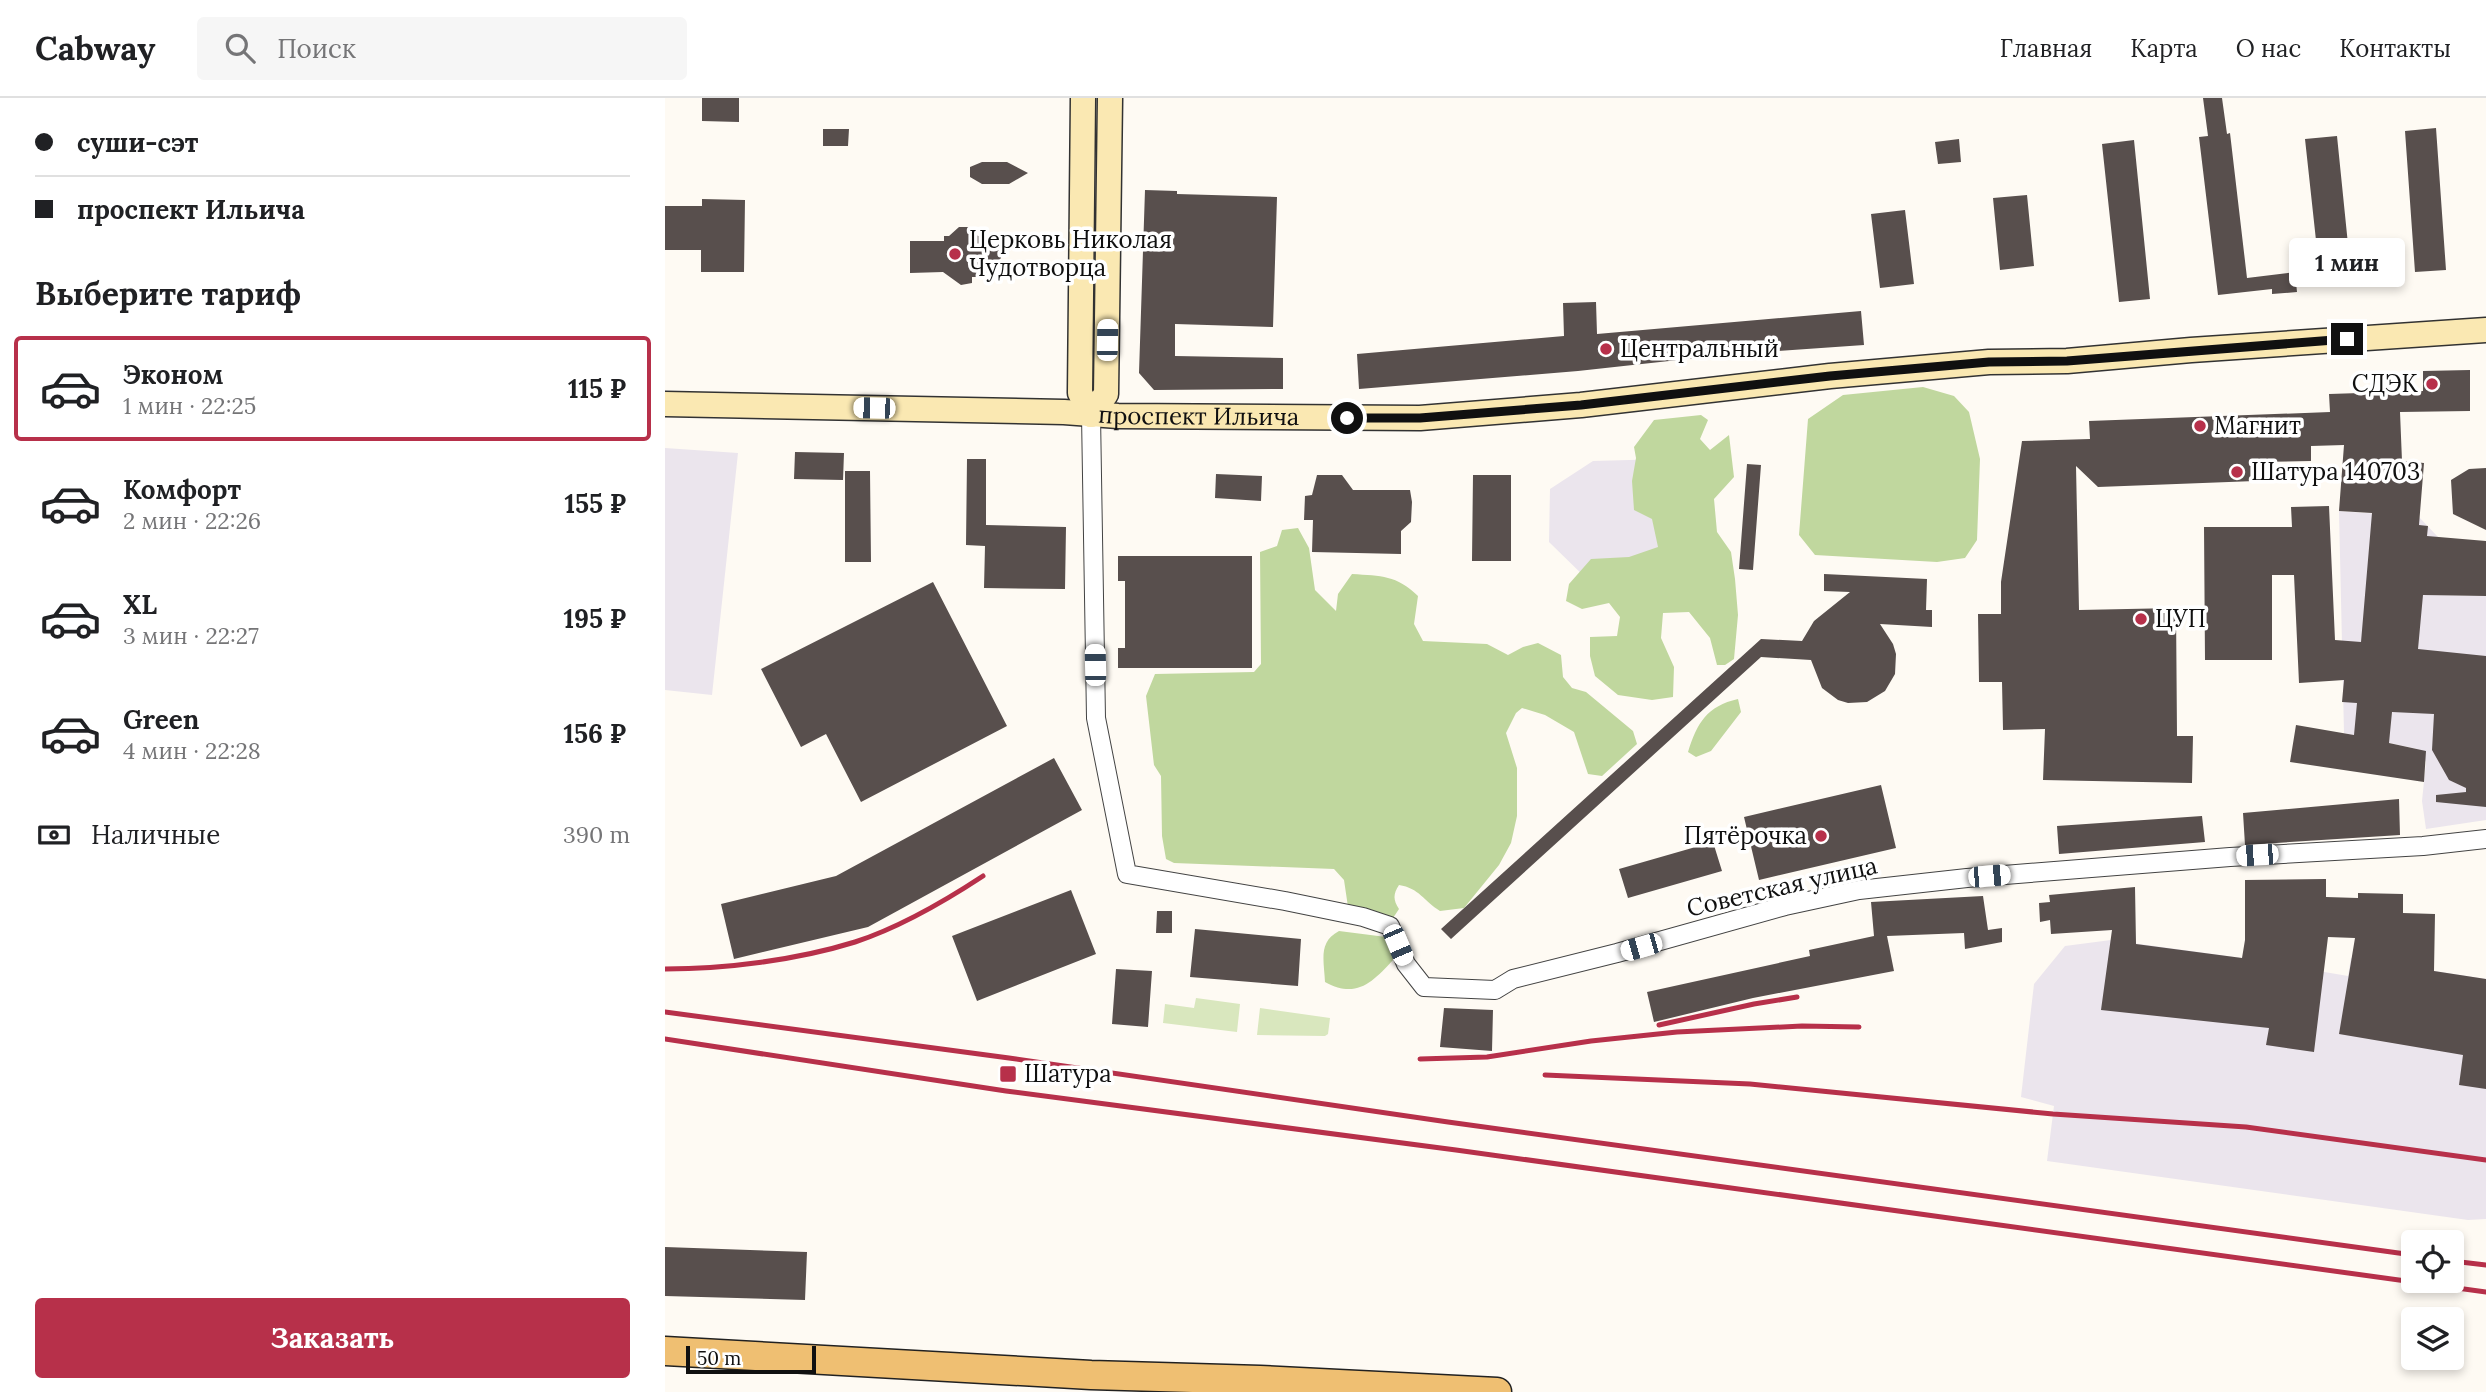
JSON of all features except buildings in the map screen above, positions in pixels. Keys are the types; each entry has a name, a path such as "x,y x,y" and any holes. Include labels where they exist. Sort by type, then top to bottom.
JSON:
{"main road":[{"path":"666,1357 1089,1384 1260,1380 1497,1392"}],"street":[{"path":"1083,98 1080,393 1091,415 1106,394 1110,98"},
{"name":"проспект Ильича","path":"665,404 1064,412 1091,415 1420,418 1581,405 1803,379 1976,363 2067,361 2486,330"},
{"name":"Советская улица","path":"1091,415 1096,718 1127,874 1285,901 1363,917 1390,926 1406,964 1424,987 1495,990 1513,979 1785,906 1859,890 1967,878 2229,857 2423,846 2486,839"}],"shaded area":[{"path":"665,448 738,453 712,695 665,690"},
{"path":"1666,459 1708,548 1592,584 1549,542 1550,489 1593,461"},
{"path":"2339,511 2419,517 2438,537 2433,595 2486,596 2486,820 2426,829 2422,801 2426,762 2417,749 2344,733"},
{"path":"2111,940 2348,976 2351,958 2486,979 2486,1219 2468,1220 2047,1161 2054,1106 2021,1097 2034,984 2065,946"}],"green space":[{"path":"1923,387 1954,396 1969,412 1980,459 1977,540 1965,558 1937,562 1815,555 1799,535 1808,419 1843,395"},
{"path":"1701,415 1708,420 1700,439 1710,450 1729,435 1734,477 1714,499 1717,532 1731,552 1735,579 1738,615 1734,659 1725,665 1717,665 1710,638 1689,612 1663,613 1661,638 1674,667 1673,697 1652,700 1618,695 1595,676 1590,656 1590,637 1617,636 1620,617 1609,603 1582,609 1566,601 1569,584 1591,559 1629,557 1658,547 1652,519 1634,510 1634,447 1654,420"},
{"path":"1298,528 1309,548 1315,590 1336,611 1338,594 1352,574 1395,580 1418,596 1414,624 1423,641 1487,644 1508,655 1538,643 1561,655 1563,677 1572,688 1586,692 1633,731 1637,744 1602,776 1588,774 1574,732 1545,715 1522,708 1516,713 1506,733 1517,768 1517,816 1511,843 1499,865 1464,908 1440,911 1417,892 1399,885 1395,897 1399,909 1391,921 1348,907 1344,880 1334,869 1174,863 1166,859 1162,836 1161,776 1154,765 1146,696 1155,674 1254,672 1261,664 1260,552 1277,546 1282,530"},
{"path":"1738,699 1741,712 1711,751 1696,757 1688,752 1695,732 1705,717 1718,706"},
{"path":"1339,931 1386,937 1392,942 1393,960 1378,976 1355,989 1336,987 1325,982 1325,946 1332,935"},
{"path":"1196,998 1240,1004 1237,1032 1163,1023 1165,1004 1194,1008"},
{"path":"1260,1008 1330,1018 1328,1034 1257,1035"}],"railway":[{"path":"665,969 761,962 809,954 855,942 921,913 983,876"},
{"path":"1659,1025 1797,997"},
{"path":"665,1012 2401,1253"},
{"path":"1420,1059 1487,1057 1591,1041 1677,1032 1802,1026 1859,1027"},
{"path":"665,1039 1006,1091 2486,1292"},
{"path":"1545,1075 1750,1084 2053,1114 2246,1127 2486,1160"},
{"path":"2464,1262 2486,1265"}],"place":[{"name":"Церковь Николая Чудотворца","path":"955,254"},
{"name":"Центральный","path":"1606,349"},
{"name":"СДЭК","path":"2432,384"},
{"name":"Магнит","path":"2200,426"},
{"name":"Шатура 140703","path":"2237,472"},
{"name":"ЦУП","path":"2141,619"},
{"name":"Пятёрочка","path":"1821,836"},
{"name":"Шатура","path":"1008,1074"}],"route":[{"path":"1347,418 1420,418 1581,405 1830,376 1989,362 2067,361 2347,339"}]}
